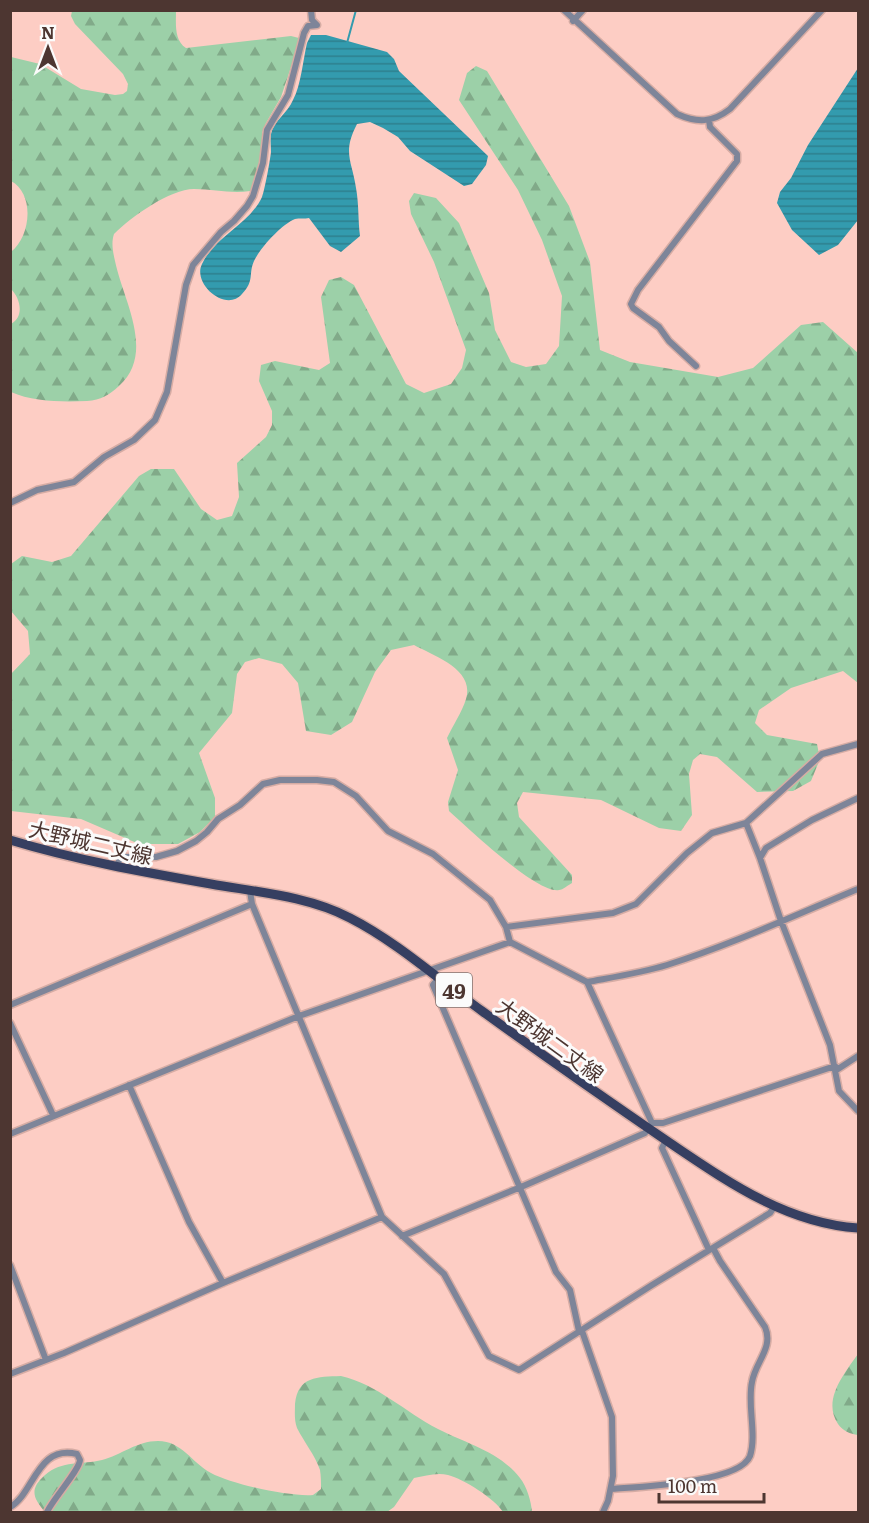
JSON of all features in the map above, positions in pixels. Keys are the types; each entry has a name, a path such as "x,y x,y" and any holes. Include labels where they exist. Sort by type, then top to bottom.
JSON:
{"main road":[{"name":"大野城二丈線","path":"10,840 116,867 311,904 347,916 427,970 567,1072 650,1126 666,1140 736,1187 774,1207 803,1218 830,1225 858,1228"}],"street":[{"path":"10,503 37,490 74,482 104,457 134,440 155,420 167,392 186,285 193,266 221,232 247,206 253,196 263,163 267,130 288,95 304,33 308,26 317,25 312,20 311,10"},
{"path":"564,10 573,21 677,114 691,120 709,120 720,117 730,109 822,10"},
{"path":"573,21 583,10"},
{"path":"696,366 669,341 659,327 630,304 638,290 737,161 737,154 710,127 709,120"},
{"path":"506,927 613,914 636,904 712,833 746,823 822,754 858,744"},
{"path":"116,867 121,857 156,857 177,851 196,841 218,819 263,784 290,780 333,782 356,796 388,831 433,854 490,900 506,927 510,942"},
{"path":"760,858 766,848 812,820 858,798"},
{"path":"746,823 781,921 822,1024 835,1066 838,1091 858,1111"},
{"path":"10,1134 299,1016 510,942 586,982 666,965 728,944 858,889"},
{"path":"250,891 252,904 382,1217 444,1274 489,1356 519,1370 652,1285 770,1214 774,1207"},
{"path":"10,1005 252,904"},
{"path":"438,979 433,985 556,1272 570,1290 581,1331 612,1417 613,1476 603,1512"},
{"path":"586,982 650,1126"},
{"path":"10,1023 53,1115"},
{"path":"402,1236 645,1133 650,1126 835,1066 838,1069 858,1056"},
{"path":"129,1085 189,1222 223,1284"},
{"path":"611,1489 685,1484 741,1466 749,1458 751,1443 751,1383 769,1336 711,1249 662,1148 666,1140"},
{"path":"10,1374 382,1217"},
{"path":"10,1265 46,1360"},
{"path":"10,1507 19,1502 35,1473 49,1460 66,1453 76,1454 80,1460 80,1466 47,1512"}],"green space":[{"path":"72,11 176,11 179,41 186,48 291,36 299,38 299,43 281,97 262,133 262,156 254,186 250,191 184,190 151,205 114,234 112,244 114,258 130,309 136,342 135,358 130,373 119,386 101,398 78,401 38,400 11,392 11,324 18,316 20,307 11,289 11,252 23,236 28,215 24,195 11,181 11,57 40,64 81,89 115,95 127,91 128,84 123,74 75,24 71,16"},
{"path":"476,66 487,71 569,206 590,262 600,350 630,362 718,377 753,368 801,325 823,322 858,353 858,683 843,671 791,688 759,710 755,723 767,735 817,744 820,759 811,781 793,791 757,792 717,757 700,754 693,760 689,774 692,815 681,831 659,828 601,800 523,792 517,803 519,817 572,875 572,883 564,888 559,890 549,888 535,882 486,845 449,811 448,802 458,770 447,738 464,704 467,689 464,679 451,665 414,645 391,650 375,672 352,722 331,735 306,731 298,683 282,664 259,658 245,662 237,674 232,713 199,753 215,798 215,817 200,832 178,844 139,844 81,819 11,811 11,674 30,654 28,631 11,611 11,564 22,556 52,562 71,556 139,476 151,469 174,469 201,509 217,520 232,516 239,497 237,463 266,437 272,425 272,411 259,381 261,365 275,361 319,370 330,363 321,297 329,280 341,277 354,285 406,384 424,393 451,384 462,368 466,350 434,262 411,214 409,201 414,193 436,198 459,223 489,293 495,330 511,362 526,367 546,364 559,346 562,296 542,240 518,190 459,100 467,73"},
{"path":"858,1354 858,1435 847,1432 838,1424 832,1406 837,1388"},
{"path":"341,1376 367,1385 438,1429 502,1461 522,1482 531,1503 532,1512 503,1512 493,1501 470,1485 455,1477 440,1474 414,1478 394,1507 387,1512 45,1512 34,1494 40,1480 58,1467 102,1460 143,1443 158,1441 180,1448 204,1469 220,1477 276,1492 313,1495 321,1489 320,1470 296,1425 297,1395 300,1388 310,1380"}],"water":[{"path":"311,35 326,35 387,52 394,59 399,71 488,156 486,165 472,184 464,186 410,151 398,137 383,128 370,122 357,124 350,142 349,156 357,194 360,236 341,252 330,246 309,218 295,219 278,231 261,250 252,266 249,285 242,294 235,299 220,298 212,294 202,280 200,272 202,264 215,246 249,215 262,197 270,156 271,134 296,94 307,43"},
{"path":"858,68 858,220 838,245 819,255 792,230 777,203 780,192 791,178 808,145"}],"waterway":[{"path":"347,43 356,10"}]}
